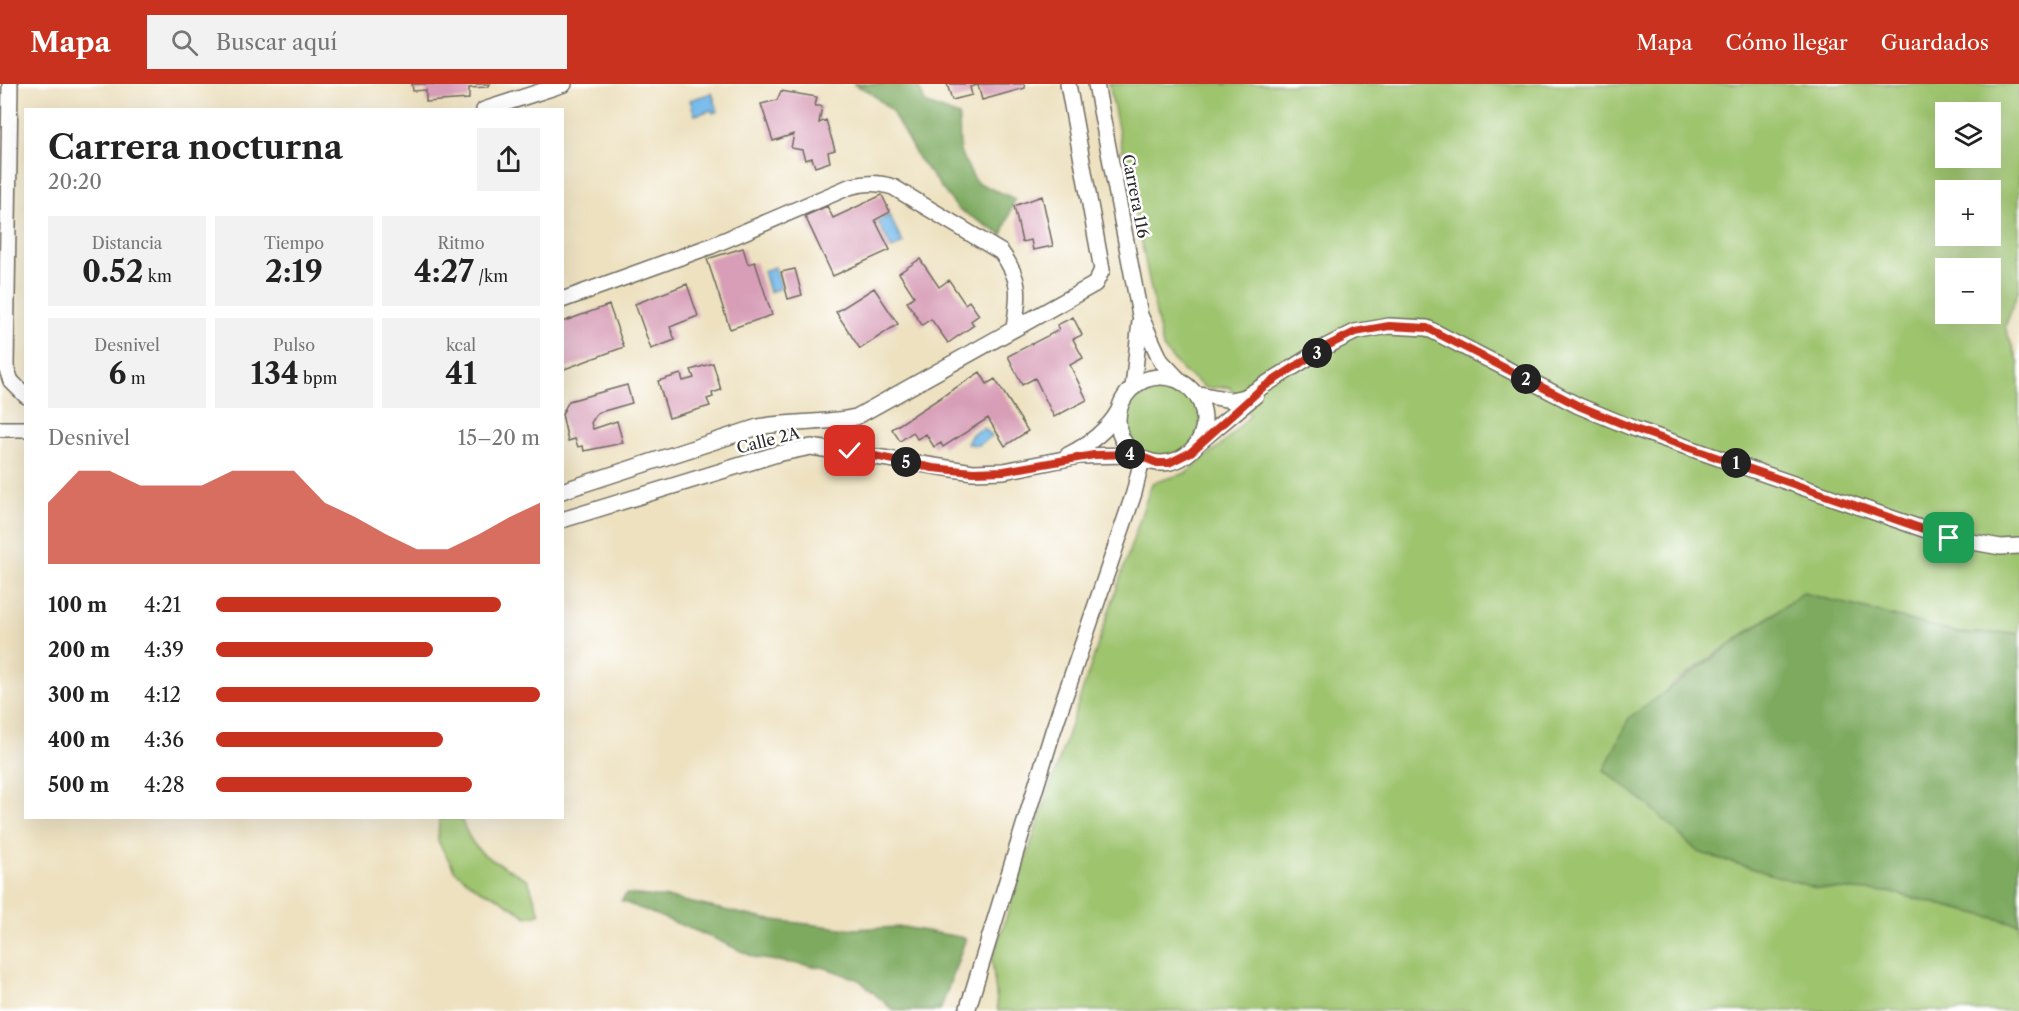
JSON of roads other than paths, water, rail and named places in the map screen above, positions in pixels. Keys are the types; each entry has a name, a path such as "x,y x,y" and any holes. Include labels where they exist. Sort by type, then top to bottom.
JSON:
{"street":[{"path":"10,84 6,368 11,381 24,394"},
{"path":"490,108 564,84"},
{"path":"564,490 758,427 783,422 836,421 856,417 1095,284 1102,270 1068,84"},
{"name":"Carrera 116","path":"1096,84 1140,315 1161,361 1180,381"},
{"path":"564,299 711,246 849,187 882,183 893,187 1001,252 1012,267 1018,283 1014,328"},
{"name":"Carrera 116","path":"1133,388 1140,315"},
{"path":"1194,393 1230,400 1245,397 1327,346 1355,332 1389,326 1427,328 1579,406 1635,429 1949,538 2001,547 2019,546"},
{"path":"1198,443 1204,422 1203,412 1194,393 1180,381 1155,377 1133,388 1124,398 1119,410 1121,434 1138,457 1157,463 1181,459 1226,422 1262,388"},
{"name":"Calle 2A","path":"1059,459 1080,449 1104,428 1119,410"},
{"path":"0,429 24,429"},
{"name":"Calle 2A","path":"564,519 777,454 811,447 973,472 1004,471 1059,459 1094,455 1138,457"},
{"path":"967,1011 1053,731 1134,493 1138,457"},
{"path":"1134,493 1157,463"}],"water":[{"path":"712,93 718,111 713,113 712,110 695,115 690,100"},
{"path":"889,215 903,243 892,249 878,221"},
{"path":"775,267 781,288 769,292 763,271"},
{"path":"984,428 992,436 979,445 967,444 972,434"}]}
